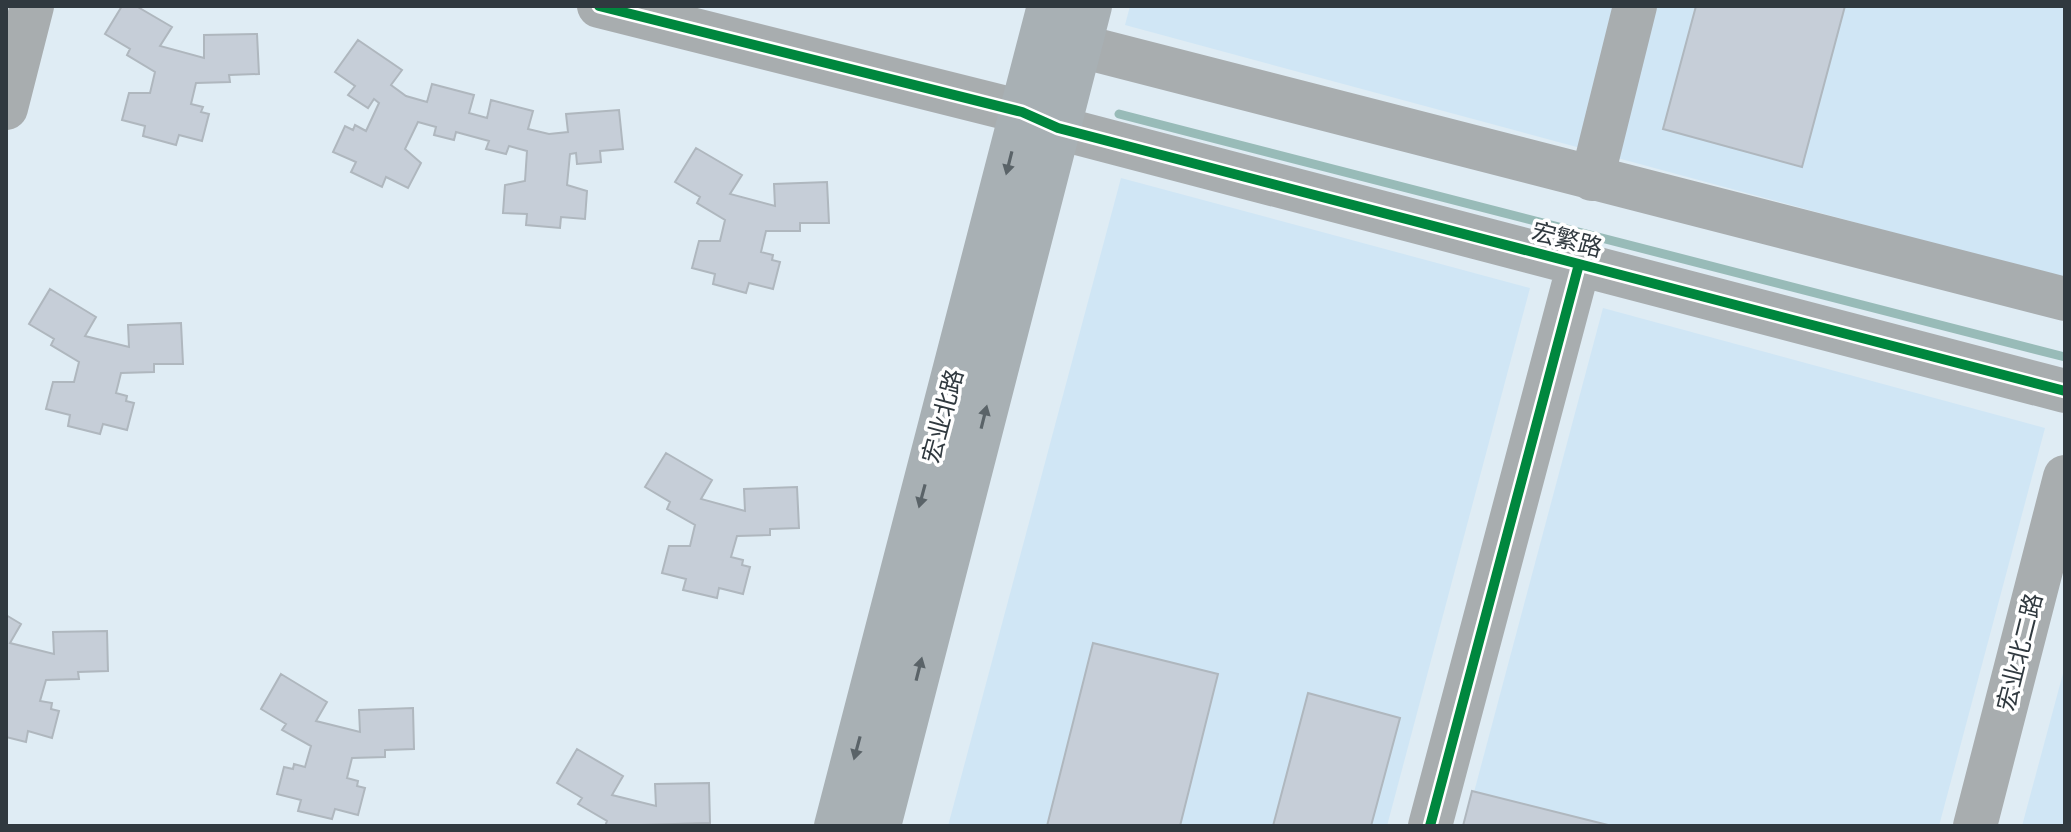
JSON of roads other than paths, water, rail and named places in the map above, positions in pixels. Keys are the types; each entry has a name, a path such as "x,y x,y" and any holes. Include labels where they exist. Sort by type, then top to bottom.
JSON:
{"main road":[{"name":"宏业北路","path":"879,826 1040,120 1056,30 1090,6"},
{"name":"宏业北路","path":"836,826 1040,120"}],"street":[{"path":"6,108 32,6"},
{"name":"宏繁路","path":"599,6 2065,391"},
{"path":"1592,179 1635,6"},
{"path":"1056,30 1592,179 2065,299"},
{"path":"1430,826 1579,264"},
{"name":"宏业北二路","path":"1975,826 2065,477"}],"waterway":[{"path":"1119,114 2065,357"}]}
